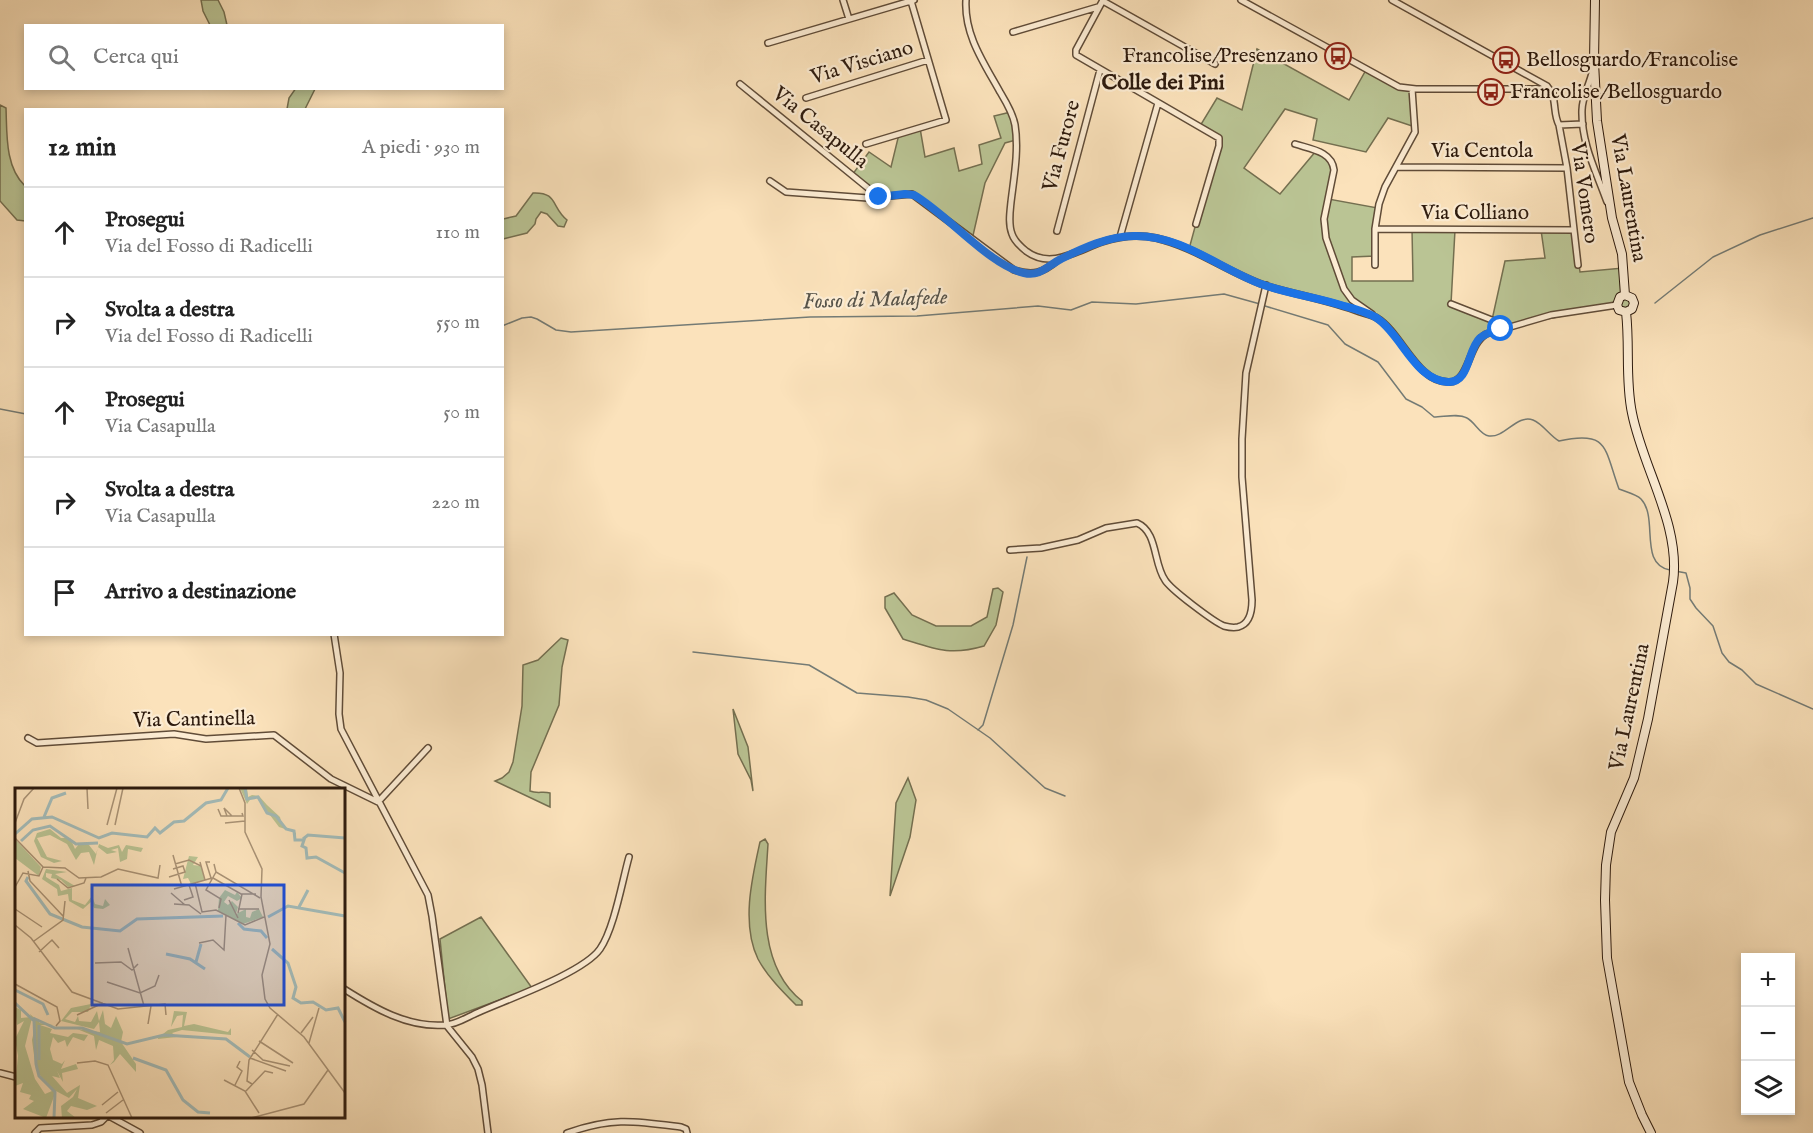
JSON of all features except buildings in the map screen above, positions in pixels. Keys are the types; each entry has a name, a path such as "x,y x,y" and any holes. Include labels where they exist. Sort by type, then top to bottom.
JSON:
{"main road":[{"name":"Via Laurentina","path":"1595,0 1594,62 1600,150 1612,218 1622,254 1625,295"},
{"name":"Via Laurentina","path":"1617,305 1618,299 1625,295"},
{"name":"Via Laurentina","path":"1625,295 1632,298 1634,303 1632,309 1626,312 1632,412 1673,540 1675,571 1659,662 1636,768 1631,786 1611,832 1606,865 1607,958 1629,1082 1651,1133"},
{"path":"1617,305 1619,310 1626,312"}],"street":[{"path":"843,0 849,19"},
{"path":"966,0 966,16 971,38 1010,109 1015,125 1010,213 1012,233 1029,253 1058,260"},
{"path":"1196,224 1219,139 1213,133 1075,54 1103,0 1215,64"},
{"path":"1242,0 1398,87 1412,89 1543,89 1553,93"},
{"path":"1392,0 1540,81 1553,93"},
{"path":"768,43 912,1 946,120 867,144"},
{"path":"1013,32 1098,7"},
{"name":"Via Visciano","path":"806,98 928,60"},
{"path":"1594,62 1582,109 1583,124 1587,150 1612,218"},
{"name":"Via Furore","path":"1056,231 1100,70"},
{"path":"1534,90 1540,81"},
{"name":"Via Casapulla","path":"740,84 879,197"},
{"path":"1375,265 1375,229 1381,197 1415,132 1412,89"},
{"name":"Via Vomero","path":"1553,93 1567,168 1578,265"},
{"path":"1585,97 1592,95 1596,98"},
{"path":"1120,237 1158,103"},
{"path":"1559,125 1583,124"},
{"path":"1295,144 1323,153 1333,164 1334,170 1324,219 1326,238 1347,293 1378,319 1421,369 1435,378 1454,382 1462,377 1480,338 1508,327 1559,313 1617,305"},
{"name":"Via Centola","path":"1396,167 1567,168"},
{"name":"Via Casapulla","path":"770,182 785,192 879,197 914,195 1014,270 1026,274 1037,274 1058,260 1102,242 1120,237 1144,236 1189,249 1266,285 1335,303 1378,319"},
{"name":"Via Colliano","path":"1375,229 1574,230"},
{"path":"1010,550 1041,548 1078,540 1106,528 1137,523 1148,531 1162,575 1168,585 1221,624 1234,627 1246,622 1251,612 1252,600 1242,477 1242,439 1246,373 1266,285"},
{"path":"1451,304 1508,327"},
{"path":"334,636 340,678 340,726 428,895 447,1026 472,1057 478,1069 488,1133"},
{"name":"Via Cantinella","path":"28,738 37,743 174,734 202,739 274,735 326,776 378,802"},
{"path":"378,802 428,748"},
{"path":"345,990 397,1018 447,1026 556,979 596,953 607,936 629,857"},
{"path":"0,1073 15,1077"},
{"path":"35,1133 40,1128 96,1124 105,1118"},
{"path":"112,1118 140,1133"},
{"path":"567,1133 617,1120 681,1127 686,1129 687,1133"}],"green space":[{"path":"201,0 218,0 227,24 210,24"},
{"path":"1257,49 1349,100 1366,70 1399,87 1412,89 1415,127 1388,118 1366,152 1313,140 1317,119 1285,109 1244,168 1280,194 1316,151 1331,166 1332,178 1328,199 1378,208 1375,256 1352,257 1352,281 1413,281 1412,229 1455,230 1451,304 1492,320 1505,261 1545,258 1541,230 1574,230 1580,272 1623,268 1627,295 1632,309 1622,311 1617,305 1479,335 1463,374 1451,382 1427,373 1378,319 1266,285 1189,249 1219,139 1200,126 1217,98 1242,110"},
{"path":"295,90 314,90 306,108 287,108 289,98"},
{"path":"0,105 6,108 10,160 18,178 24,185 24,221 17,220 0,201"},
{"path":"1011,112 1016,140 1005,143 985,183 972,240 912,194 879,197 852,175 869,152 891,167 899,134 920,128 925,157 954,148 959,171 982,164 979,145 1001,138 994,116"},
{"path":"533,193 541,193 551,198 567,220 564,227 558,226 547,214 541,212 527,233 504,239 504,219 516,216"},
{"path":"998,588 1003,592 996,625 984,646 962,651 943,650 903,639 885,608 885,597 894,593 912,615 936,626 971,626 987,617 993,589"},
{"path":"561,638 568,640 562,667 559,705 531,772 530,791 550,793 550,807 495,781 509,772 513,762 522,706 523,665 538,660"},
{"path":"733,709 748,747 753,791 751,780 738,754"},
{"path":"908,778 916,800 910,837 890,896 896,803"},
{"path":"765,839 768,844 765,907 770,949 787,986 802,1001 802,1005 796,1005 771,978 758,959 753,945 750,931 750,901 760,842"},
{"path":"481,917 532,988 448,1019 440,939"}],"waterway":[{"path":"1655,303 1713,257 1760,235 1813,218"},
{"name":"Fosso di Malafede","path":"504,325 531,317 556,330 571,332 810,317 917,316 1038,306 1071,310 1092,302 1136,304 1224,294 1260,304"},
{"path":"1265,306 1328,325 1345,344 1378,362 1406,399 1422,407 1434,417 1455,415 1463,417 1489,436 1500,434 1516,423 1527,419 1537,422 1559,441 1575,438 1596,441 1607,453 1619,489 1639,497 1646,507 1654,559 1660,566 1670,570"},
{"name":"Fosso di Malafede","path":"0,409 24,414"},
{"path":"978,730 983,725 1013,625 1027,557"},
{"path":"1675,571 1686,573 1690,599 1713,626 1722,653 1729,662 1742,670 1756,684 1813,709"},
{"path":"693,652 809,665 857,693 926,700 948,709 990,738 1045,788 1065,796"}],"place":[{"name":"Francolise/Presenzano","path":"1338,56"},
{"name":"Bellosguardo/Francolise","path":"1506,60"},
{"name":"Francolise/Bellosguardo","path":"1491,92"}],"district":[{"name":"Colle dei Pini","path":"1163,83"}],"route":[{"path":"879,197 914,195 1004,265 1026,274 1040,272 1058,260 1102,242 1120,237 1155,237 1189,249 1261,284 1335,303 1378,319 1421,369 1443,381 1459,380 1479,339 1501,329"}]}
